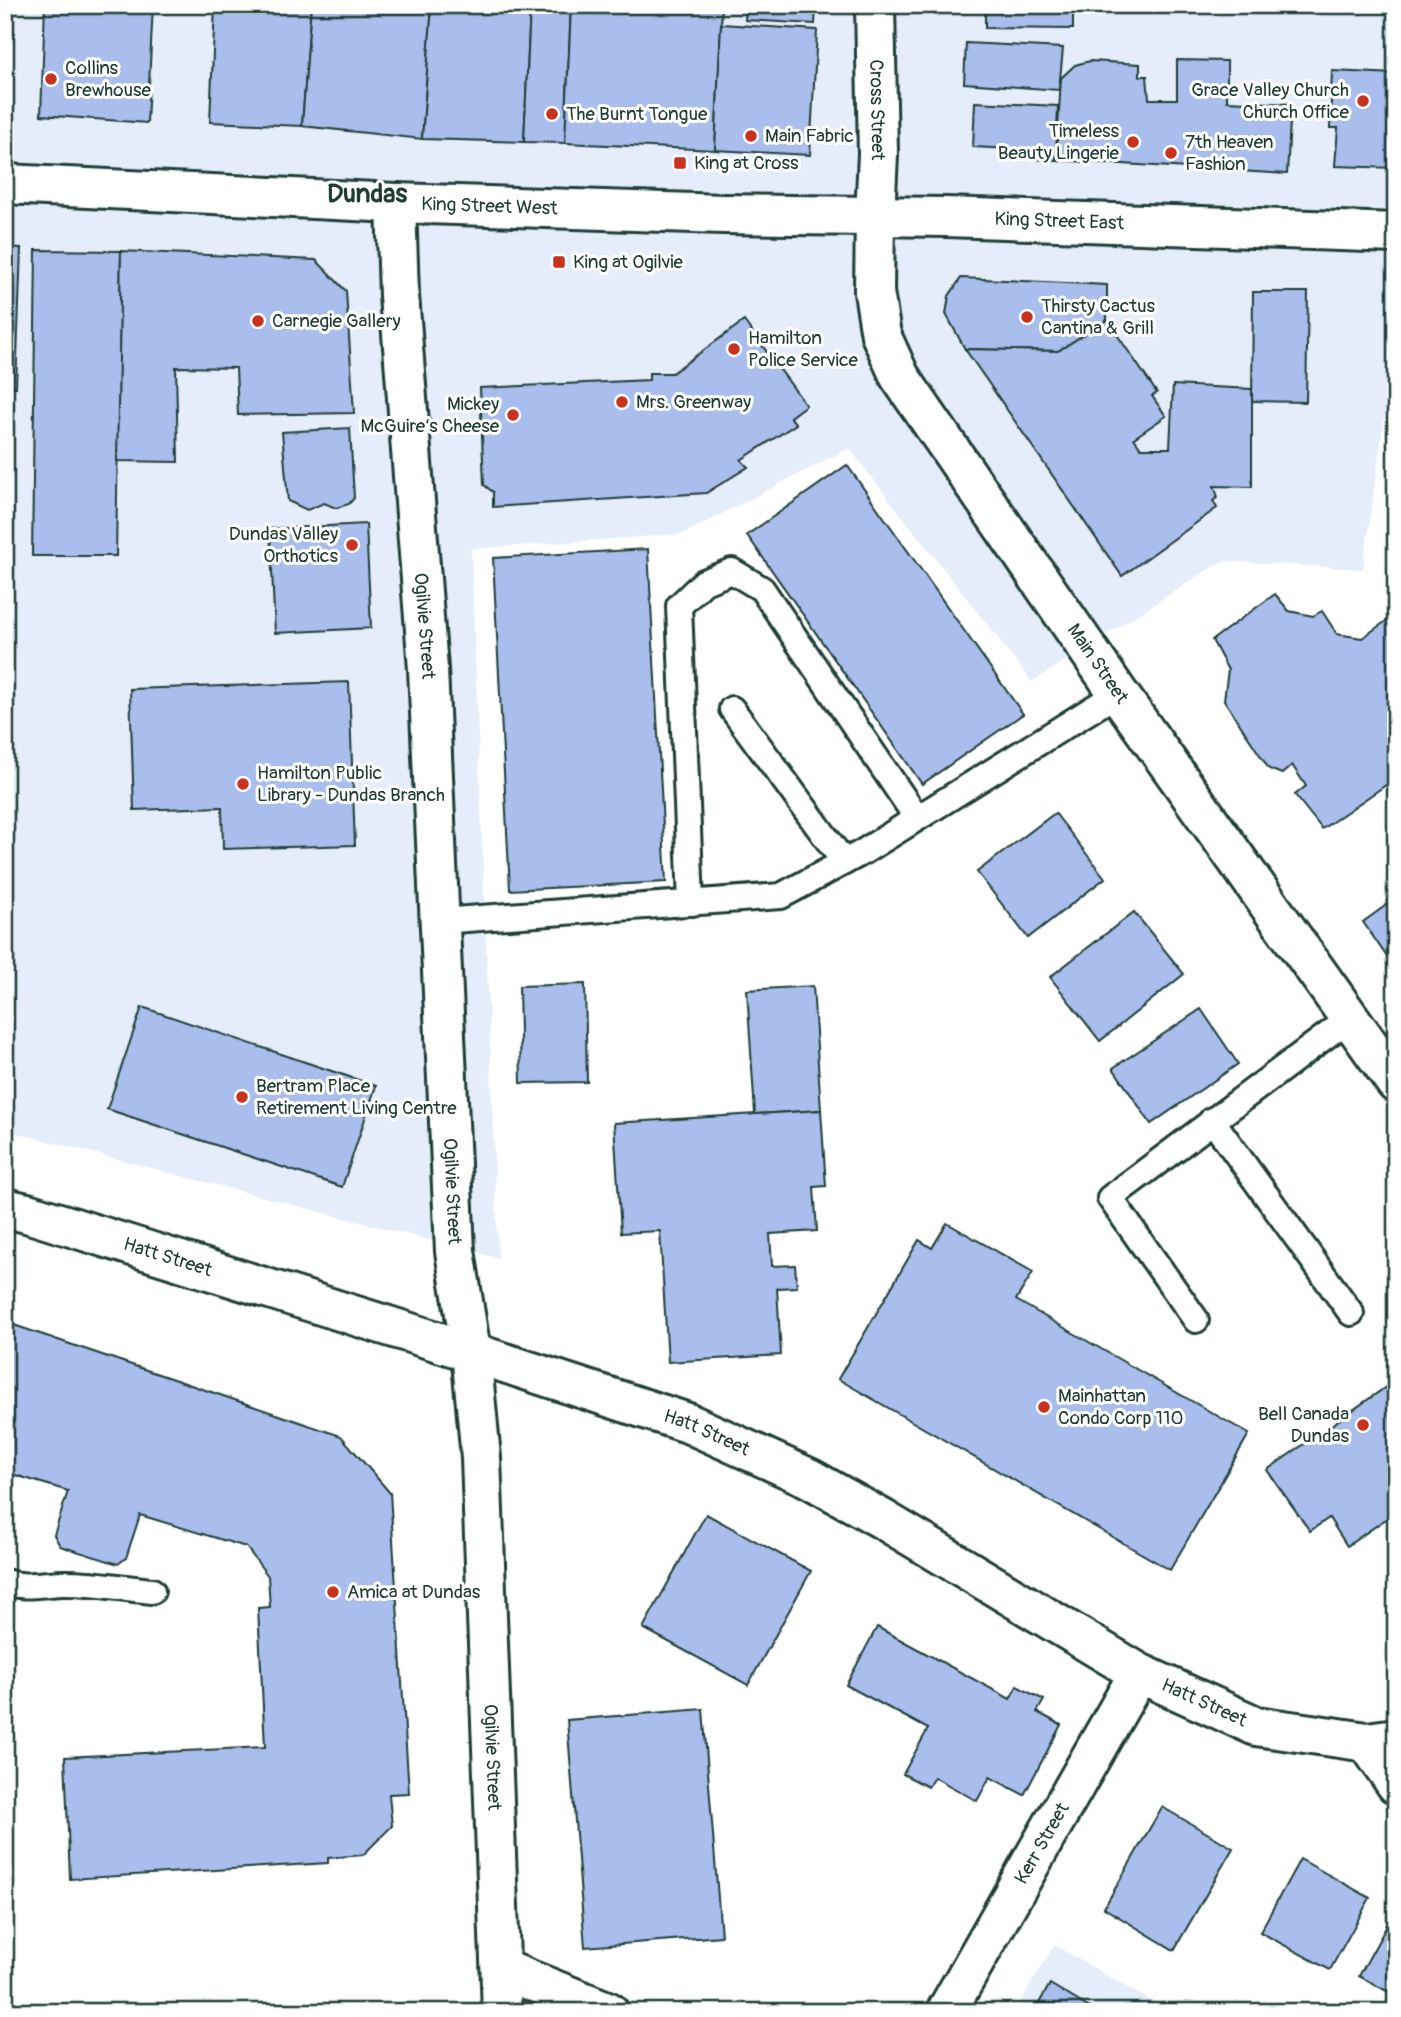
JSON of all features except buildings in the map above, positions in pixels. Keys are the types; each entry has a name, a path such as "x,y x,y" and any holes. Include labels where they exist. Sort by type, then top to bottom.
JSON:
{"main road":[{"name":"Cross Street","path":"875,5 878,154 876,216"},
{"name":"King Street West","path":"5,184 723,214"},
{"name":"Ogilvie Street","path":"396,202 399,295 428,668 455,1251 471,1352 481,1458 502,2012"},
{"name":"King Street East","path":"723,214 876,216 1396,233"},
{"name":"Main Street","path":"876,216 874,292 881,335 900,377 1118,693 1396,1083"},
{"name":"Hatt Street","path":"5,1208 471,1352 688,1423 809,1478 1139,1673 1256,1726 1381,1740 1396,1784"},
{"name":"Kerr Street","path":"946,2012 1139,1673"},
{"path":"502,1969 609,2012"}],"lane":[{"path":"691,902 679,606 704,582 732,571 762,589 917,818"},
{"path":"440,920 781,896 844,862 1118,693"},
{"path":"732,709 844,862"},
{"path":"1196,1320 1110,1198 1350,1018"},
{"path":"1212,1120 1351,1313"},
{"path":"5,1582 17,1586 100,1584 152,1591"}],"shaded area":[{"path":"5,5 1396,5 1396,335 1363,569 1222,561 1032,682 849,448 683,534 471,549 498,1258 5,1130"},
{"path":"1054,1945 1170,2012 1015,2012"}],"place":[{"name":"Collins Brewhouse","path":"51,79"},
{"name":"Grace Valley Church Church Office","path":"1363,101"},
{"name":"The Burnt Tongue","path":"552,114"},
{"name":"Main Fabric","path":"751,136"},
{"name":"Timeless Beauty Lingerie","path":"1133,142"},
{"name":"7th Heaven Fashion","path":"1171,153"},
{"name":"King at Cross","path":"680,163"},
{"name":"King at Ogilvie","path":"559,262"},
{"name":"Thirsty Cactus Cantina & Grill","path":"1027,317"},
{"name":"Carnegie Gallery","path":"258,321"},
{"name":"Hamilton Police Service","path":"734,349"},
{"name":"Mrs. Greenway","path":"622,402"},
{"name":"Mickey McGuire’s Cheese","path":"513,415"},
{"name":"Dundas Valley Orthotics","path":"352,545"},
{"name":"Hamilton Public Library - Dundas Branch","path":"243,784"},
{"name":"Bertram Place Retirement Living Centre","path":"242,1097"},
{"name":"Mainhattan Condo Corp 110","path":"1044,1407"},
{"name":"Bell Canada Dundas","path":"1363,1425"},
{"name":"Amica at Dundas","path":"333,1592"}],"district":[{"name":"Dundas","path":"367,194"}]}
